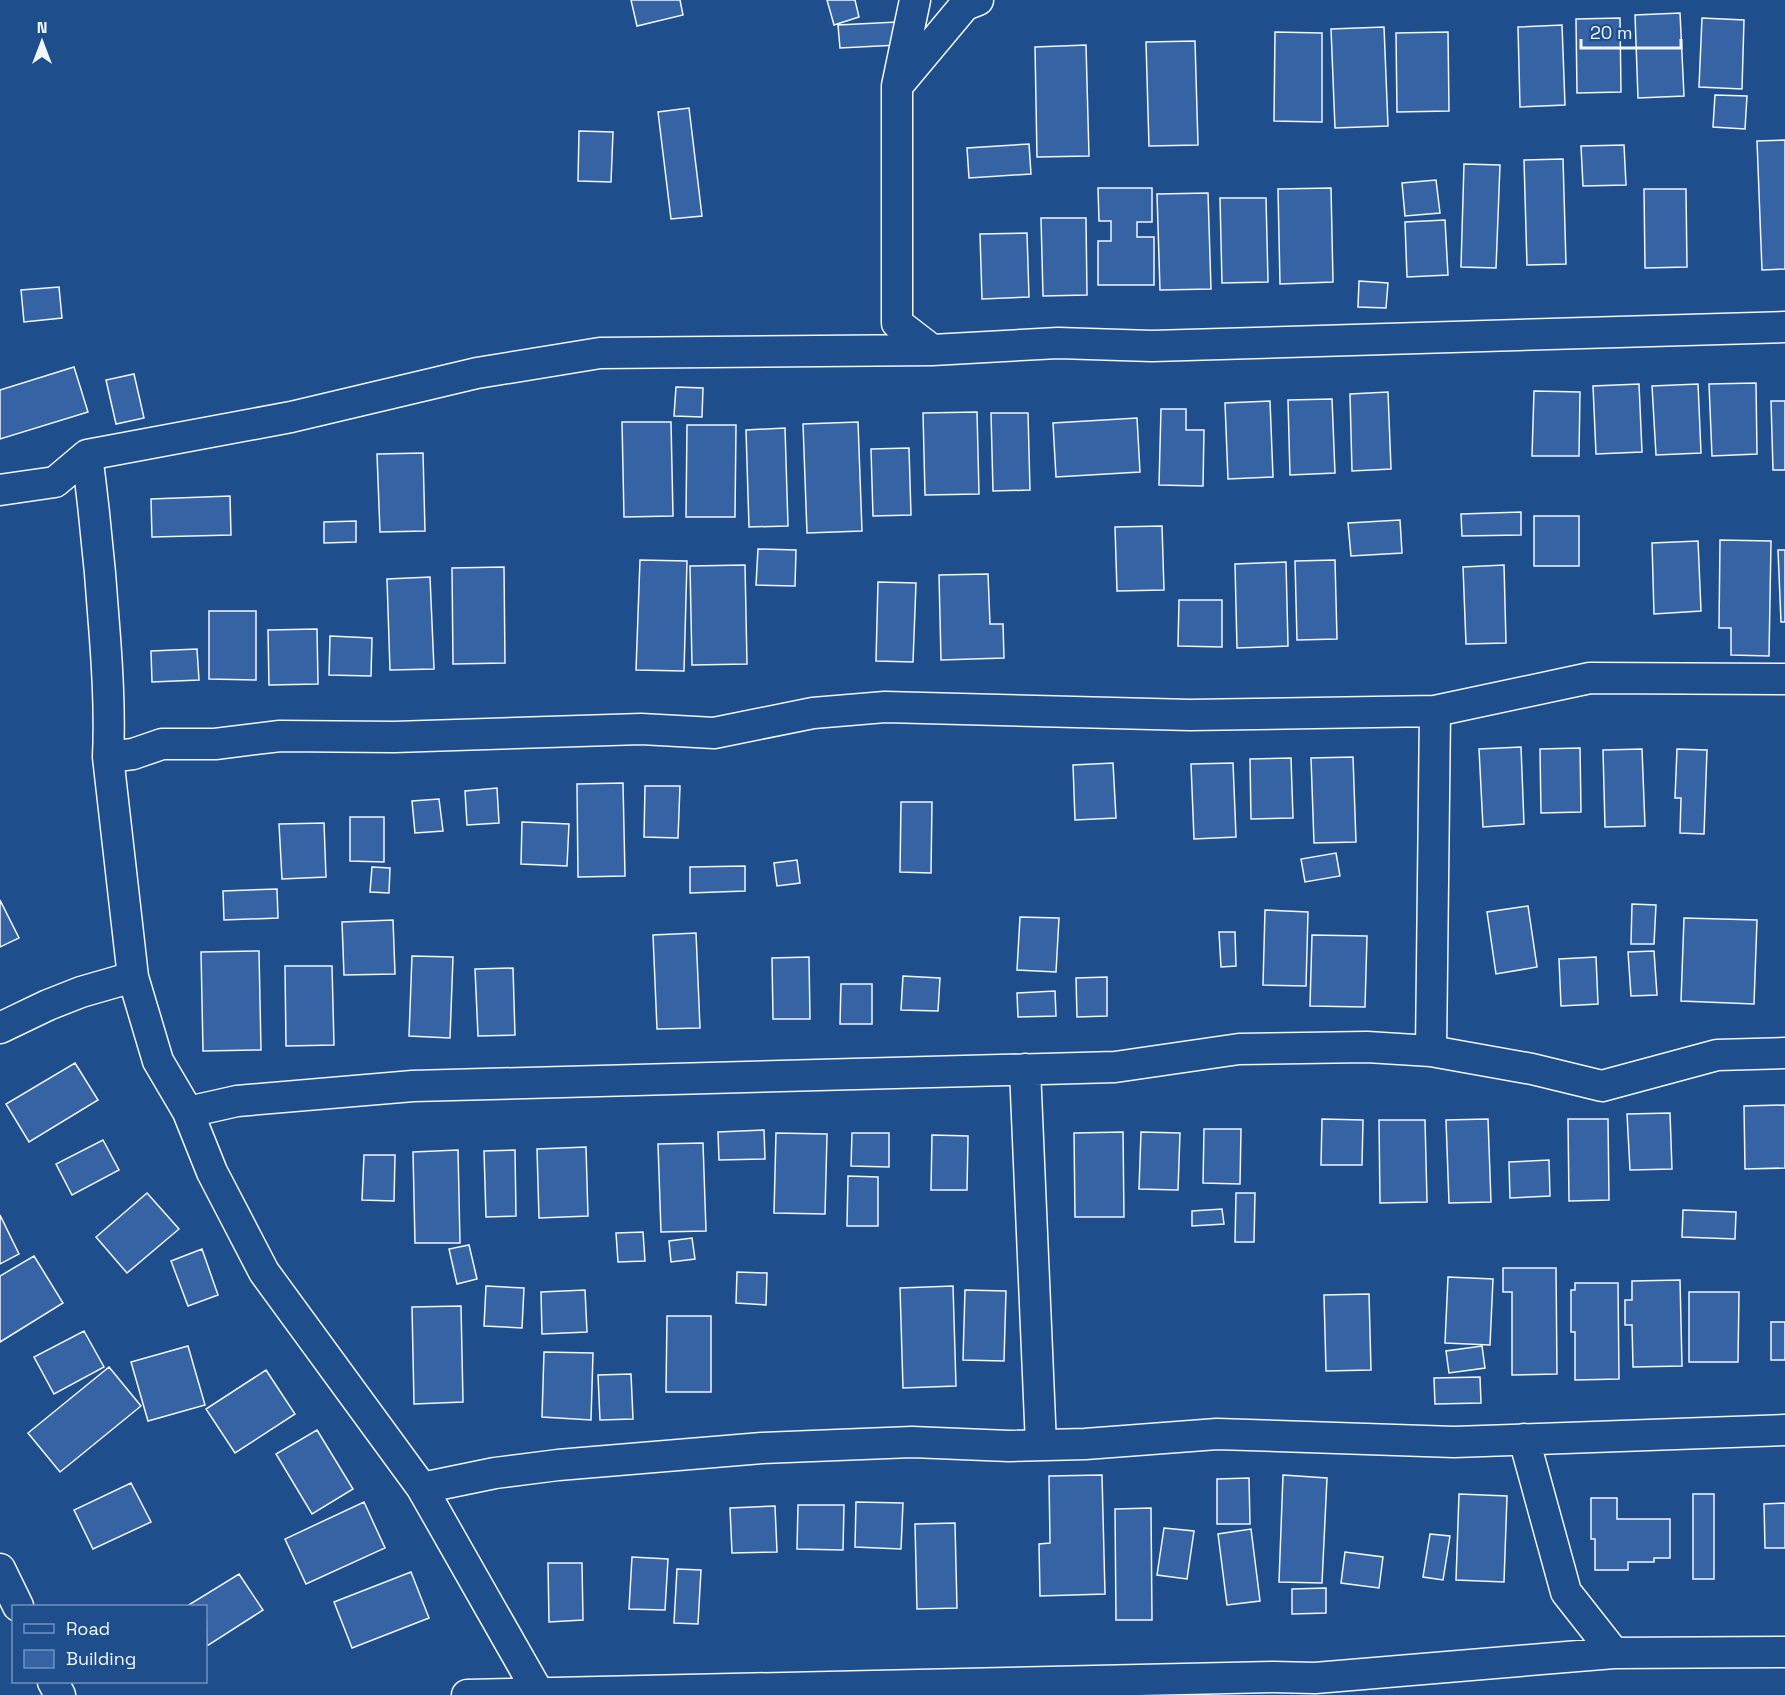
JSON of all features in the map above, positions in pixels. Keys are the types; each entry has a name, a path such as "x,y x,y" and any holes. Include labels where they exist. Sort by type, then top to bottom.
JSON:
{"street":[{"path":"915,0 897,86 897,323 932,350"},
{"path":"897,86 965,5 978,0"},
{"path":"0,490 55,482 87,455 291,417 477,373 600,353 932,350 1058,343 1152,346 1785,327"},
{"path":"87,455 96,525 108,678 108,757 133,977 158,1061 188,1112 212,1172 264,1272 422,1488 538,1692"},
{"path":"108,757 133,754 162,744 215,744 280,736 394,736 641,729 714,733 813,713 885,707 1190,716 1435,711 1590,678 1785,679"},
{"path":"1431,1051 1435,711"},
{"path":"0,1028 81,992 133,977"},
{"path":"188,1112 237,1101 413,1086 1115,1067 1239,1049 1367,1047 1431,1051 1532,1069 1602,1086 1717,1055 1785,1053"},
{"path":"1025,1069 1041,1445"},
{"path":"422,1488 495,1473 548,1466 762,1448 912,1442 1085,1444 1217,1434 1454,1442 1785,1430"},
{"path":"1524,1439 1566,1592 1614,1653"},
{"path":"0,1569 18,1605"},
{"path":"468,1695 538,1692 1278,1686 1315,1678 1614,1653 1785,1652"}],"building":[{"path":"631,0 680,0 683,15 637,26"},
{"path":"827,0 855,0 859,17 834,25"},
{"path":"1680,13 1684,96 1638,98 1635,15"},
{"path":"1620,18 1621,92 1577,93 1576,19"},
{"path":"1702,18 1744,20 1742,89 1699,87"},
{"path":"897,22 898,45 840,48 838,25"},
{"path":"1562,25 1565,105 1520,107 1518,27"},
{"path":"1384,27 1388,126 1335,128 1331,29"},
{"path":"1275,32 1322,33 1322,122 1274,121"},
{"path":"1448,32 1449,111 1397,112 1396,33"},
{"path":"1195,41 1198,145 1149,146 1146,42"},
{"path":"1086,45 1089,156 1037,157 1035,47"},
{"path":"1715,95 1747,96 1745,129 1713,127"},
{"path":"689,108 702,216 671,219 658,112"},
{"path":"579,131 613,132 611,182 578,181"},
{"path":"1785,140 1785,269 1762,270 1757,141"},
{"path":"1029,144 1031,174 969,178 967,148"},
{"path":"1624,145 1626,185 1583,186 1581,146"},
{"path":"1563,159 1566,264 1527,265 1524,160"},
{"path":"1464,164 1500,165 1496,268 1461,267"},
{"path":"1436,180 1440,213 1405,216 1402,183"},
{"path":"1098,188 1152,188 1152,222 1137,222 1137,237 1154,237 1154,285 1098,285 1098,241 1111,241 1111,221 1099,221"},
{"path":"1331,188 1333,282 1280,284 1278,189"},
{"path":"1644,189 1686,189 1687,267 1645,268"},
{"path":"1208,193 1211,289 1160,290 1157,194"},
{"path":"1220,198 1266,198 1268,282 1222,283"},
{"path":"1041,218 1086,218 1087,295 1043,296"},
{"path":"1445,220 1448,275 1407,277 1405,222"},
{"path":"1027,233 1029,297 982,299 980,234"},
{"path":"1359,281 1388,283 1386,308 1358,307"},
{"path":"59,287 62,318 24,322 21,290"},
{"path":"74,367 88,412 0,439 0,390"},
{"path":"134,374 144,418 116,424 106,380"},
{"path":"1756,383 1757,454 1712,456 1709,384"},
{"path":"1639,384 1642,452 1596,454 1593,386"},
{"path":"1698,384 1701,453 1656,455 1652,386"},
{"path":"676,387 703,388 702,417 674,416"},
{"path":"1534,391 1580,392 1579,456 1532,456"},
{"path":"1388,392 1391,469 1352,471 1350,394"},
{"path":"1332,399 1335,473 1290,475 1288,400"},
{"path":"1270,401 1273,477 1228,479 1225,403"},
{"path":"1771,401 1785,401 1785,470 1773,470"},
{"path":"1161,409 1186,409 1186,430 1204,430 1203,486 1159,485"},
{"path":"977,412 979,494 925,495 923,413"},
{"path":"991,413 1028,413 1030,490 993,491"},
{"path":"1137,418 1140,472 1056,477 1053,423"},
{"path":"622,422 671,422 673,516 624,517"},
{"path":"858,422 862,531 807,533 803,424"},
{"path":"687,425 736,425 735,517 686,517"},
{"path":"785,428 788,526 749,527 746,430"},
{"path":"909,448 911,515 873,516 871,449"},
{"path":"423,453 425,531 380,532 377,454"},
{"path":"230,496 231,535 152,537 151,499"},
{"path":"1521,512 1521,535 1462,536 1461,514"},
{"path":"1534,516 1579,516 1579,566 1534,566"},
{"path":"1400,520 1402,553 1351,556 1348,523"},
{"path":"356,521 356,542 324,543 324,522"},
{"path":"1162,526 1164,590 1117,591 1115,527"},
{"path":"1720,540 1771,541 1769,656 1731,655 1731,628 1719,628"},
{"path":"1698,541 1701,611 1654,614 1652,543"},
{"path":"758,549 796,550 795,586 756,585"},
{"path":"1778,550 1785,550 1785,622 1781,622"},
{"path":"640,560 687,561 684,671 636,670"},
{"path":"1335,560 1337,639 1297,640 1295,561"},
{"path":"1286,562 1288,646 1237,648 1235,564"},
{"path":"745,565 747,664 692,665 690,566"},
{"path":"1504,565 1506,643 1466,644 1463,567"},
{"path":"504,567 505,663 453,664 452,568"},
{"path":"988,574 990,624 1003,624 1004,658 941,660 939,575"},
{"path":"430,577 434,669 390,670 387,579"},
{"path":"878,582 916,583 913,662 876,661"},
{"path":"1179,600 1222,600 1222,647 1178,646"},
{"path":"209,611 256,611 256,680 209,679"},
{"path":"317,629 318,684 269,685 268,630"},
{"path":"330,636 372,638 371,676 329,675"},
{"path":"197,649 199,680 152,682 151,651"},
{"path":"1521,747 1524,824 1483,827 1479,749"},
{"path":"1580,748 1581,812 1541,813 1540,749"},
{"path":"1642,749 1645,826 1605,827 1603,750"},
{"path":"1677,749 1707,750 1704,834 1680,833 1681,798 1675,798"},
{"path":"1353,757 1356,842 1314,843 1311,758"},
{"path":"1291,758 1293,818 1251,819 1250,759"},
{"path":"1113,763 1116,818 1075,820 1073,765"},
{"path":"1233,763 1236,837 1194,839 1191,764"},
{"path":"623,783 625,876 578,877 577,784"},
{"path":"645,786 680,786 678,838 644,837"},
{"path":"497,788 499,823 467,825 465,791"},
{"path":"439,799 443,831 415,833 412,801"},
{"path":"901,802 932,802 931,873 900,872"},
{"path":"350,817 384,817 384,862 350,861"},
{"path":"522,822 569,824 567,866 521,864"},
{"path":"324,823 326,877 282,879 279,824"},
{"path":"1336,853 1340,876 1305,882 1301,859"},
{"path":"797,860 800,883 777,886 774,863"},
{"path":"745,866 745,891 690,893 690,867"},
{"path":"372,867 390,868 389,893 370,892"},
{"path":"277,889 278,918 224,920 223,891"},
{"path":"0,900 19,938 0,947"},
{"path":"1632,904 1656,905 1654,944 1631,944"},
{"path":"1528,906 1537,967 1496,974 1487,912"},
{"path":"1265,910 1308,912 1306,986 1263,985"},
{"path":"1020,917 1059,918 1056,972 1017,970"},
{"path":"1684,918 1757,920 1754,1004 1681,1001"},
{"path":"393,920 395,974 344,975 342,922"},
{"path":"1219,932 1235,932 1236,966 1221,967"},
{"path":"696,933 700,1028 657,1029 653,935"},
{"path":"1312,935 1367,936 1365,1007 1310,1006"},
{"path":"259,951 261,1050 203,1051 201,952"},
{"path":"1654,951 1657,995 1631,996 1628,952"},
{"path":"412,956 453,957 450,1038 409,1036"},
{"path":"809,957 810,1019 773,1019 772,958"},
{"path":"1596,957 1598,1004 1561,1006 1559,959"},
{"path":"285,966 332,966 334,1045 286,1046"},
{"path":"513,968 515,1035 478,1036 475,969"},
{"path":"903,976 940,978 938,1011 901,1010"},
{"path":"1107,977 1107,1016 1077,1017 1076,978"},
{"path":"841,984 872,984 872,1024 840,1024"},
{"path":"1055,991 1056,1016 1018,1017 1017,993"},
{"path":"75,1063 98,1100 29,1142 6,1104"},
{"path":"1785,1105 1785,1168 1745,1169 1744,1106"},
{"path":"1670,1113 1672,1169 1630,1170 1627,1114"},
{"path":"1322,1119 1363,1120 1362,1165 1321,1165"},
{"path":"1488,1119 1491,1202 1449,1203 1446,1120"},
{"path":"1568,1119 1608,1119 1609,1200 1569,1201"},
{"path":"1379,1120 1425,1120 1427,1202 1380,1203"},
{"path":"1204,1129 1241,1129 1240,1184 1203,1183"},
{"path":"764,1130 765,1159 719,1160 718,1132"},
{"path":"1123,1132 1124,1217 1075,1217 1074,1133"},
{"path":"1141,1132 1180,1133 1178,1190 1139,1189"},
{"path":"776,1133 827,1134 825,1214 774,1213"},
{"path":"852,1133 889,1133 889,1167 851,1166"},
{"path":"932,1135 968,1136 967,1190 931,1190"},
{"path":"103,1140 119,1170 72,1195 56,1164"},
{"path":"703,1143 706,1231 661,1232 658,1144"},
{"path":"586,1147 588,1216 539,1218 537,1149"},
{"path":"458,1150 460,1243 415,1243 413,1152"},
{"path":"515,1150 516,1216 486,1217 484,1151"},
{"path":"364,1155 395,1155 394,1201 362,1200"},
{"path":"1549,1160 1550,1196 1510,1198 1509,1162"},
{"path":"848,1176 878,1177 878,1226 847,1226"},
{"path":"147,1193 179,1229 127,1273 96,1237"},
{"path":"1236,1193 1255,1193 1254,1242 1235,1242"},
{"path":"1222,1209 1224,1224 1192,1226 1192,1211"},
{"path":"1683,1210 1736,1212 1735,1239 1682,1237"},
{"path":"0,1215 19,1254 0,1264"},
{"path":"643,1232 645,1261 618,1262 616,1233"},
{"path":"692,1238 695,1259 671,1262 669,1241"},
{"path":"469,1245 477,1279 457,1284 449,1249"},
{"path":"202,1249 218,1295 188,1306 171,1261"},
{"path":"34,1256 63,1303 0,1342 0,1276"},
{"path":"1503,1268 1556,1268 1557,1374 1512,1375 1512,1292 1503,1292"},
{"path":"737,1272 767,1273 766,1305 736,1303"},
{"path":"1448,1277 1493,1279 1490,1345 1445,1343"},
{"path":"1680,1280 1682,1366 1633,1367 1632,1325 1625,1325 1625,1300 1632,1300 1632,1281"},
{"path":"1575,1283 1618,1283 1619,1379 1575,1380 1575,1332 1571,1332 1571,1290 1575,1290"},
{"path":"486,1286 524,1288 522,1328 484,1326"},
{"path":"953,1286 956,1386 903,1388 900,1288"},
{"path":"585,1290 587,1332 542,1334 541,1292"},
{"path":"965,1290 1006,1291 1004,1361 963,1360"},
{"path":"1689,1292 1739,1292 1738,1362 1689,1362"},
{"path":"1369,1294 1371,1370 1326,1371 1324,1295"},
{"path":"461,1306 463,1402 414,1404 412,1307"},
{"path":"667,1316 711,1316 711,1392 666,1392"},
{"path":"1771,1322 1785,1322 1785,1360 1771,1360"},
{"path":"84,1331 104,1367 54,1394 34,1357"},
{"path":"188,1346 205,1405 148,1421 131,1362"},
{"path":"1482,1346 1485,1368 1449,1373 1446,1351"},
{"path":"544,1352 593,1353 591,1420 542,1417"},
{"path":"109,1367 141,1406 60,1472 28,1433"},
{"path":"266,1370 295,1414 235,1453 206,1409"},
{"path":"631,1374 633,1419 600,1420 598,1375"},
{"path":"1480,1377 1481,1403 1435,1404 1434,1378"},
{"path":"317,1430 353,1489 312,1514 276,1454"},
{"path":"1102,1475 1105,1594 1040,1596 1039,1544 1050,1543 1049,1476"},
{"path":"1283,1475 1327,1478 1322,1583 1279,1582"},
{"path":"1249,1478 1250,1524 1217,1524 1217,1479"},
{"path":"131,1483 151,1522 93,1549 74,1510"},
{"path":"1459,1494 1507,1496 1504,1582 1456,1580"},
{"path":"1693,1494 1714,1494 1714,1579 1693,1579"},
{"path":"1591,1498 1617,1498 1617,1519 1670,1519 1670,1558 1654,1558 1654,1562 1628,1562 1628,1570 1595,1570 1595,1539 1591,1539"},
{"path":"364,1502 385,1548 306,1584 285,1539"},
{"path":"856,1502 903,1503 901,1549 855,1547"},
{"path":"1785,1503 1785,1548 1765,1548 1764,1504"},
{"path":"798,1505 844,1505 843,1550 797,1549"},
{"path":"775,1506 777,1552 732,1553 730,1508"},
{"path":"1151,1508 1152,1620 1116,1620 1115,1509"},
{"path":"955,1523 957,1608 917,1609 915,1524"},
{"path":"1164,1528 1194,1531 1187,1579 1157,1575"},
{"path":"1251,1529 1260,1601 1227,1605 1218,1534"},
{"path":"1430,1534 1450,1536 1443,1580 1423,1577"},
{"path":"1345,1552 1383,1557 1379,1588 1341,1583"},
{"path":"632,1557 668,1559 665,1610 629,1609"},
{"path":"548,1563 582,1563 583,1620 549,1622"},
{"path":"677,1569 701,1570 698,1624 674,1623"},
{"path":"411,1572 429,1618 352,1648 334,1602"},
{"path":"239,1574 263,1610 207,1646 207,1605 189,1605"},
{"path":"1326,1588 1326,1613 1292,1614 1292,1589"}]}
